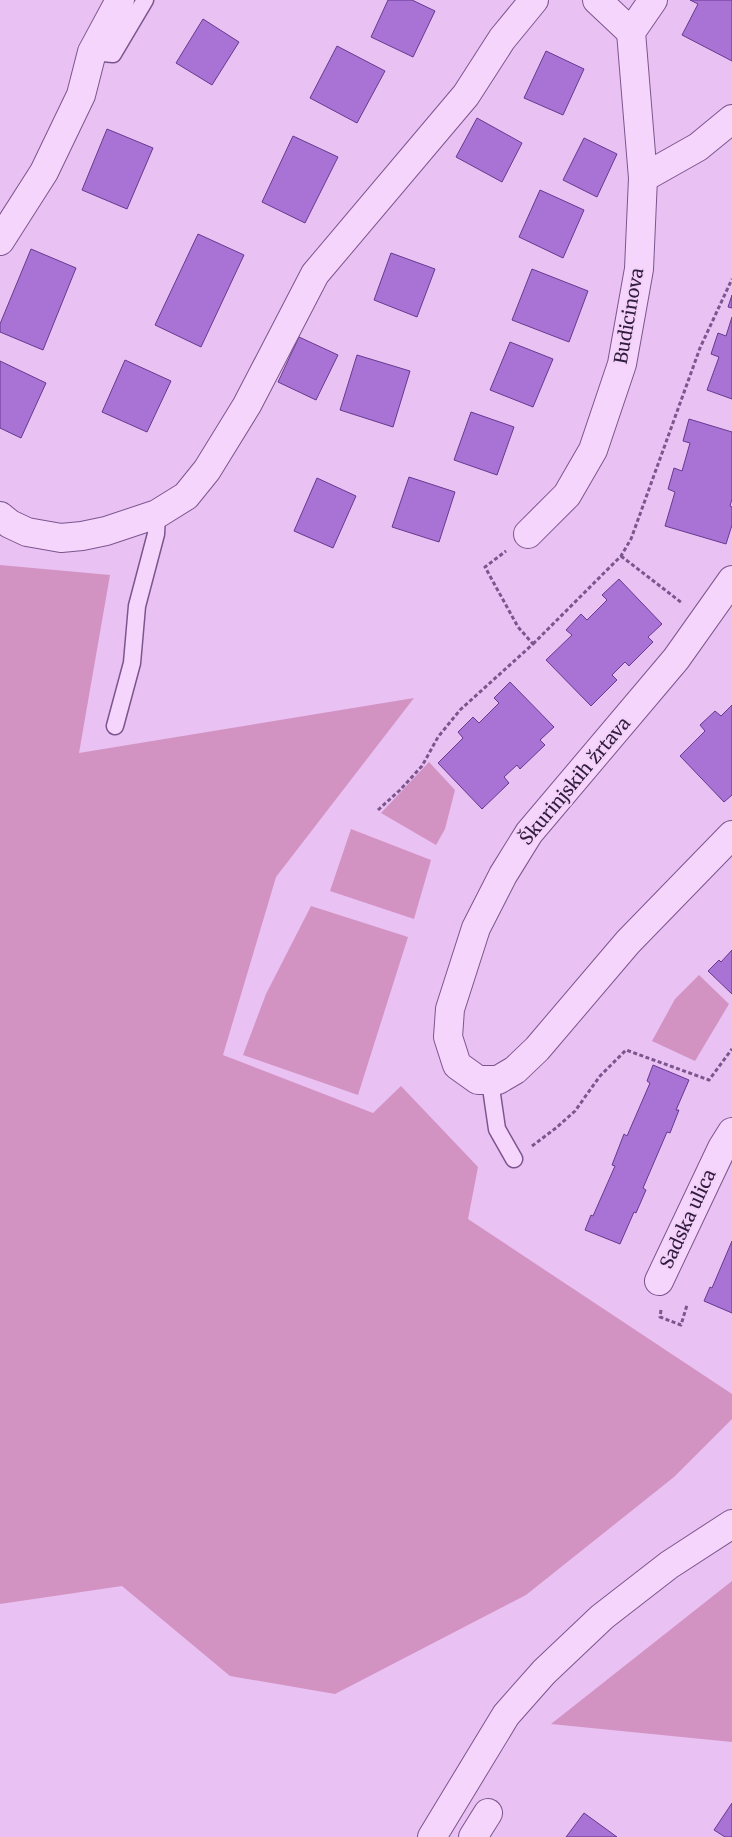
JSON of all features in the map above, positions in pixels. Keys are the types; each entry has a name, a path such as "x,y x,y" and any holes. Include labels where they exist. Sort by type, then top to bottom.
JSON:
{"street":[{"path":"0,241 44,172 81,95 92,52 120,0"},
{"path":"0,516 10,524 27,532 61,538 106,531 157,514 186,496 206,470 247,405 315,274 466,95 502,39 534,0"},
{"path":"597,0 631,32 653,0"},
{"name":"Budicinova","path":"528,534 567,495 593,450 622,364 638,269 643,178 631,32"},
{"path":"643,178 698,147 732,119"},
{"name":"Škurinjskih žrtava","path":"490,1081 478,1080 457,1065 448,1037 450,1009 476,928 502,874 529,833 676,659 732,580"},
{"path":"490,1081 498,1080 515,1070 537,1049 628,942 732,835"},
{"name":"Sadska ulica","path":"659,1281 722,1148 732,1132"},
{"path":"432,1837 506,1715 544,1672 602,1617 669,1565 732,1524"},
{"path":"473,1837 488,1813"}],"lane":[{"path":"92,52 112,54 146,0"},
{"path":"115,726 132,663 137,606 156,534 157,514"},
{"path":"490,1081 497,1129 514,1159"}],"path":[{"path":"378,810 422,766 438,736 460,710 533,644 621,556 631,539 700,348 732,279"},
{"path":"528,534 485,567 518,626 533,644"},
{"path":"621,556 684,605"},
{"path":"514,1159 556,1128 575,1111 600,1076 626,1050 709,1080 732,1049"},
{"path":"662,1310 660,1317 681,1324 687,1305"}],"shaded area":[{"path":"0,565 110,575 79,753 414,698 276,877 223,1055 373,1113 401,1086 478,1167 468,1219 732,1394 732,1419 674,1477 526,1595 335,1694 230,1676 122,1586 0,1604"},
{"path":"429,762 455,790 445,829 436,845 381,813"},
{"path":"351,829 431,860 414,919 330,891"},
{"path":"311,906 408,937 358,1095 243,1055 266,994"},
{"path":"699,975 729,1004 695,1061 652,1041 675,999"},
{"path":"732,1581 732,1742 551,1724"}],"building":[{"path":"388,0 412,0 435,11 413,57 371,37"},
{"path":"690,0 732,0 732,61 682,35 698,4"},
{"path":"203,19 239,42 212,85 176,63"},
{"path":"337,46 385,71 357,123 310,98"},
{"path":"546,51 584,69 563,115 524,98"},
{"path":"477,118 522,143 502,182 456,157"},
{"path":"107,129 153,148 127,209 82,190"},
{"path":"293,136 338,157 305,223 262,202"},
{"path":"584,138 617,154 597,197 563,180"},
{"path":"540,190 584,210 563,258 519,237"},
{"path":"198,234 244,255 201,347 155,325"},
{"path":"31,249 76,268 43,350 0,332 0,324"},
{"path":"391,253 435,269 417,317 374,300"},
{"path":"532,269 588,291 569,342 512,320"},
{"path":"732,295 732,308 728,307"},
{"path":"732,317 732,399 707,390 719,357 711,354 718,333 726,336"},
{"path":"299,337 338,355 316,400 278,382"},
{"path":"510,342 553,359 533,407 490,390"},
{"path":"357,355 410,371 393,427 340,410"},
{"path":"125,360 171,381 147,432 102,412"},
{"path":"0,361 46,383 21,438 0,428"},
{"path":"471,412 514,427 497,475 454,460"},
{"path":"689,419 732,432 732,499 730,506 732,507 732,525 726,544 665,526 675,492 668,489 674,468 682,471 690,443 683,441"},
{"path":"409,477 455,492 439,542 392,527"},
{"path":"317,478 356,496 333,548 294,531"},
{"path":"619,579 662,624 648,637 653,642 629,666 625,662 612,675 617,680 591,706 546,660 572,635 566,630 581,614 587,620 607,600 602,595"},
{"path":"510,682 554,727 540,740 545,745 520,769 517,765 504,777 509,783 482,809 438,763 463,738 458,732 473,717 479,723 499,703 494,698"},
{"path":"732,705 732,795 724,802 680,756 705,731 700,725 715,711 721,716"},
{"path":"732,950 732,994 708,971 719,960 721,962"},
{"path":"653,1065 689,1080 676,1110 679,1110 670,1133 667,1132 643,1188 646,1190 620,1244 585,1230 615,1166 612,1165 624,1134 627,1136 650,1083 647,1081"},
{"path":"732,1241 732,1313 704,1301 710,1287 712,1288"},
{"path":"732,1803 732,1837 725,1837 714,1830"},
{"path":"584,1813 617,1837 566,1837"}]}
